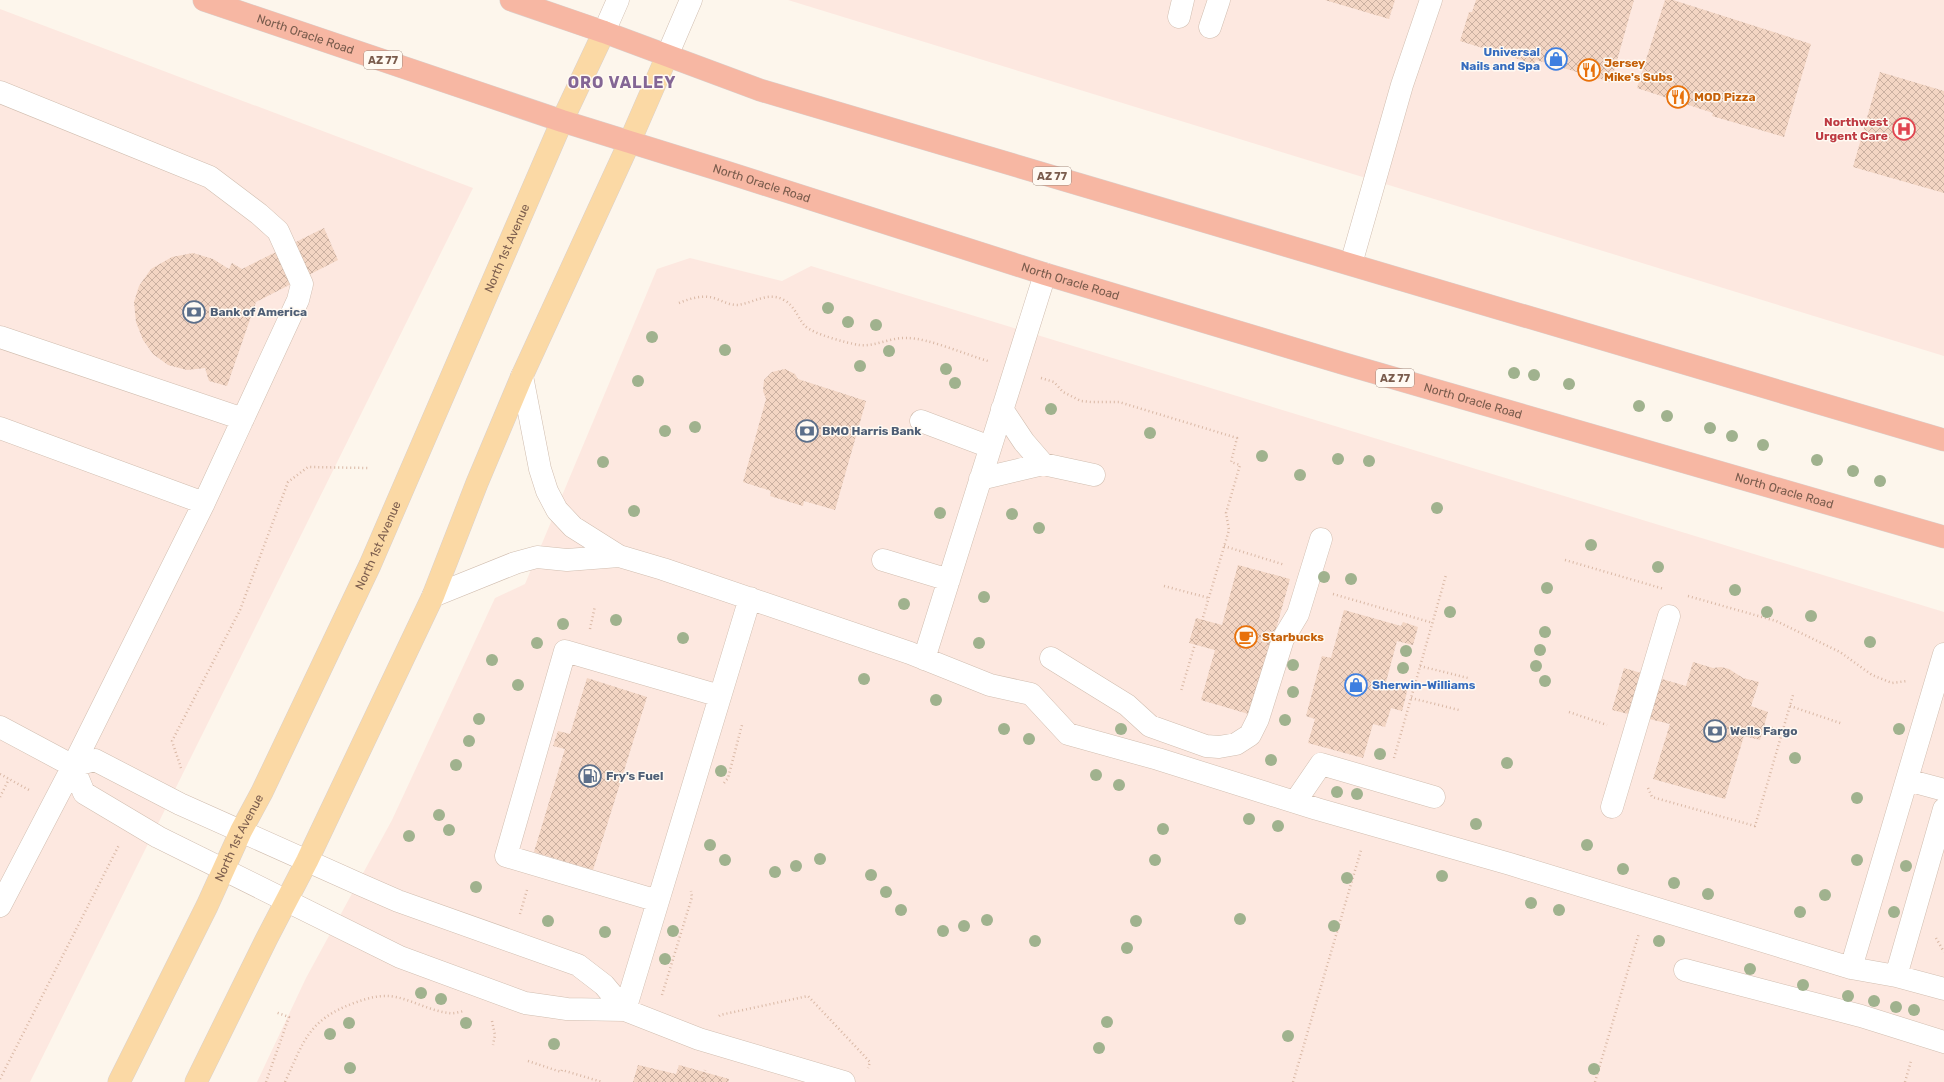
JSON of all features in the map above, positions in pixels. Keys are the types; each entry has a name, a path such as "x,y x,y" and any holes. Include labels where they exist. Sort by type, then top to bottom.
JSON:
{"highway":[{"name":"North Oracle Road","path":"204,0 562,122 630,142 1045,274 1360,368 1944,537"},
{"name":"AZ 77","path":"511,0 604,32 760,90 1944,440"}],"main road":[{"name":"North 1st Avenue","path":"119,1082 207,906 241,831 370,565 562,122 604,32"},
{"path":"196,1082 307,861 433,596 477,483 522,376 630,142 667,56"}],"street":[{"name":"North 1st Avenue","path":"604,32 618,0"},
{"path":"667,56 691,0"},
{"path":"1210,27 1219,0"},
{"path":"1351,264 1402,85 1431,0"},
{"path":"0,92 210,177 259,214 278,231 302,284 298,300 204,503 73,766 0,906"},
{"path":"924,659 1045,274"},
{"path":"0,337 243,419"},
{"path":"522,376 540,469 546,491 550,495 557,510 573,527 619,556 750,598 924,659 990,685 1031,694 1068,734 1158,759 1295,802 1851,968 1896,976 1944,989"},
{"path":"1002,409 1024,442 1043,464"},
{"path":"921,421 990,447"},
{"path":"0,428 204,503"},
{"path":"980,479 1043,464 1094,475"},
{"path":"1051,658 1127,706 1150,726 1206,746 1220,748 1236,744 1250,735 1258,719 1282,638 1298,614 1321,539"},
{"path":"433,596 515,563 536,557 567,560 619,556"},
{"path":"883,560 949,580"},
{"path":"625,1010 750,598"},
{"path":"1612,807 1669,616"},
{"path":"658,901 506,856 565,650 720,696"},
{"path":"1851,968 1944,654"},
{"path":"0,727 73,766 84,793 158,837 400,957 525,1003 567,1009 625,1010 699,1039 844,1082"},
{"path":"73,766 95,760 180,804 398,901 578,965 604,985 625,1010"},
{"path":"1295,802 1321,764 1434,797"},
{"path":"1907,780 1944,790"},
{"path":"1896,976 1944,809"},
{"path":"1685,970 1861,1016 1944,1042"}],"path":[{"path":"181,768 172,741 240,610 288,482 308,467 368,468"},
{"path":"1565,560 1670,590"},
{"path":"1164,586 1209,598"},
{"path":"1685,595 1776,621 1840,652 1872,675 1892,683 1910,680"},
{"path":"1420,666 1468,678"},
{"path":"1650,780 1648,791 1652,797 1755,826 1794,694"},
{"path":"1412,698 1459,710"},
{"path":"1790,706 1843,724"},
{"path":"1764,726 1783,731"},
{"path":"0,797 9,779"},
{"path":"0,1079 119,845"},
{"path":"1595,1082 1647,906"},
{"path":"285,1082 304,1039 316,1024 330,1013 344,1007 379,996 396,997 449,1014 469,1010"},
{"path":"808,996 870,1062 866,1075"},
{"path":"266,1082 289,1018 275,1012"},
{"path":"491,1018 495,1035 493,1045"},
{"path":"1905,1082 1913,1055"},
{"path":"528,1061 561,1072 562,1070 602,1082"}],"shaded area":[{"path":"788,0 1944,0 1944,356"},
{"path":"0,9 473,188 30,1082 0,1082"},
{"path":"690,258 782,281 811,266 1944,612 1944,1082 257,1082 306,978 392,820 495,598 525,584 657,269"}],"building":[{"path":"1325,0 1395,0 1389,19"},
{"path":"1476,0 1634,0 1611,82 1536,60 1534,64 1460,41 1469,12 1472,12"},
{"path":"1665,0 1673,0 1811,44 1784,137 1712,116 1713,113 1637,88"},
{"name":"Northwest Urgent Care","path":"1880,72 1944,91 1944,193 1853,167"},
{"name":"Bank of America","path":"324,228 338,260 256,302 227,386 209,381 205,368 187,370 168,365 153,354 143,340 136,322 134,302 139,286 151,269 172,257 193,253 213,259 229,269 232,263 242,269"},
{"name":"BMO Harris Bank","path":"785,369 795,374 798,379 866,401 835,510 804,501 803,506 770,496 771,491 743,482 766,399 763,391 764,380 772,372"},
{"name":"Starbucks","path":"1238,565 1290,579 1252,715 1201,700 1215,650 1189,643 1196,618 1222,625"},
{"name":"Sherwin-Williams","path":"1344,610 1401,626 1403,622 1418,627 1413,645 1397,641 1386,682 1408,688 1402,711 1391,708 1385,727 1373,724 1363,758 1308,743 1315,719 1306,716 1322,656 1331,658"},
{"name":"Wells Fargo","path":"1693,662 1713,668 1721,667 1729,669 1743,678 1759,682 1751,706 1768,712 1760,740 1744,736 1725,799 1653,779 1670,724 1612,710 1624,668 1686,686"},
{"path":"587,678 647,697 593,870 534,852 565,749 553,746 558,731 570,734"},
{"path":"638,1065 676,1074 679,1065 729,1079 728,1082 633,1082"}],"place":[{"name":"Universal Nails and Spa","path":"1556,59"},
{"name":"Jersey Mike's Subs","path":"1589,70"},
{"name":"MOD Pizza","path":"1678,97"},
{"name":"Northwest Urgent Care","path":"1904,129"},
{"name":"Bank of America","path":"194,312"},
{"name":"BMO Harris Bank","path":"807,431"},
{"name":"Starbucks","path":"1246,637"},
{"name":"Sherwin-Williams","path":"1356,685"},
{"name":"Wells Fargo","path":"1715,731"},
{"name":"Fry's Fuel","path":"590,776"}],"district":[{"name":"ORO VALLEY","path":"622,82"}]}
